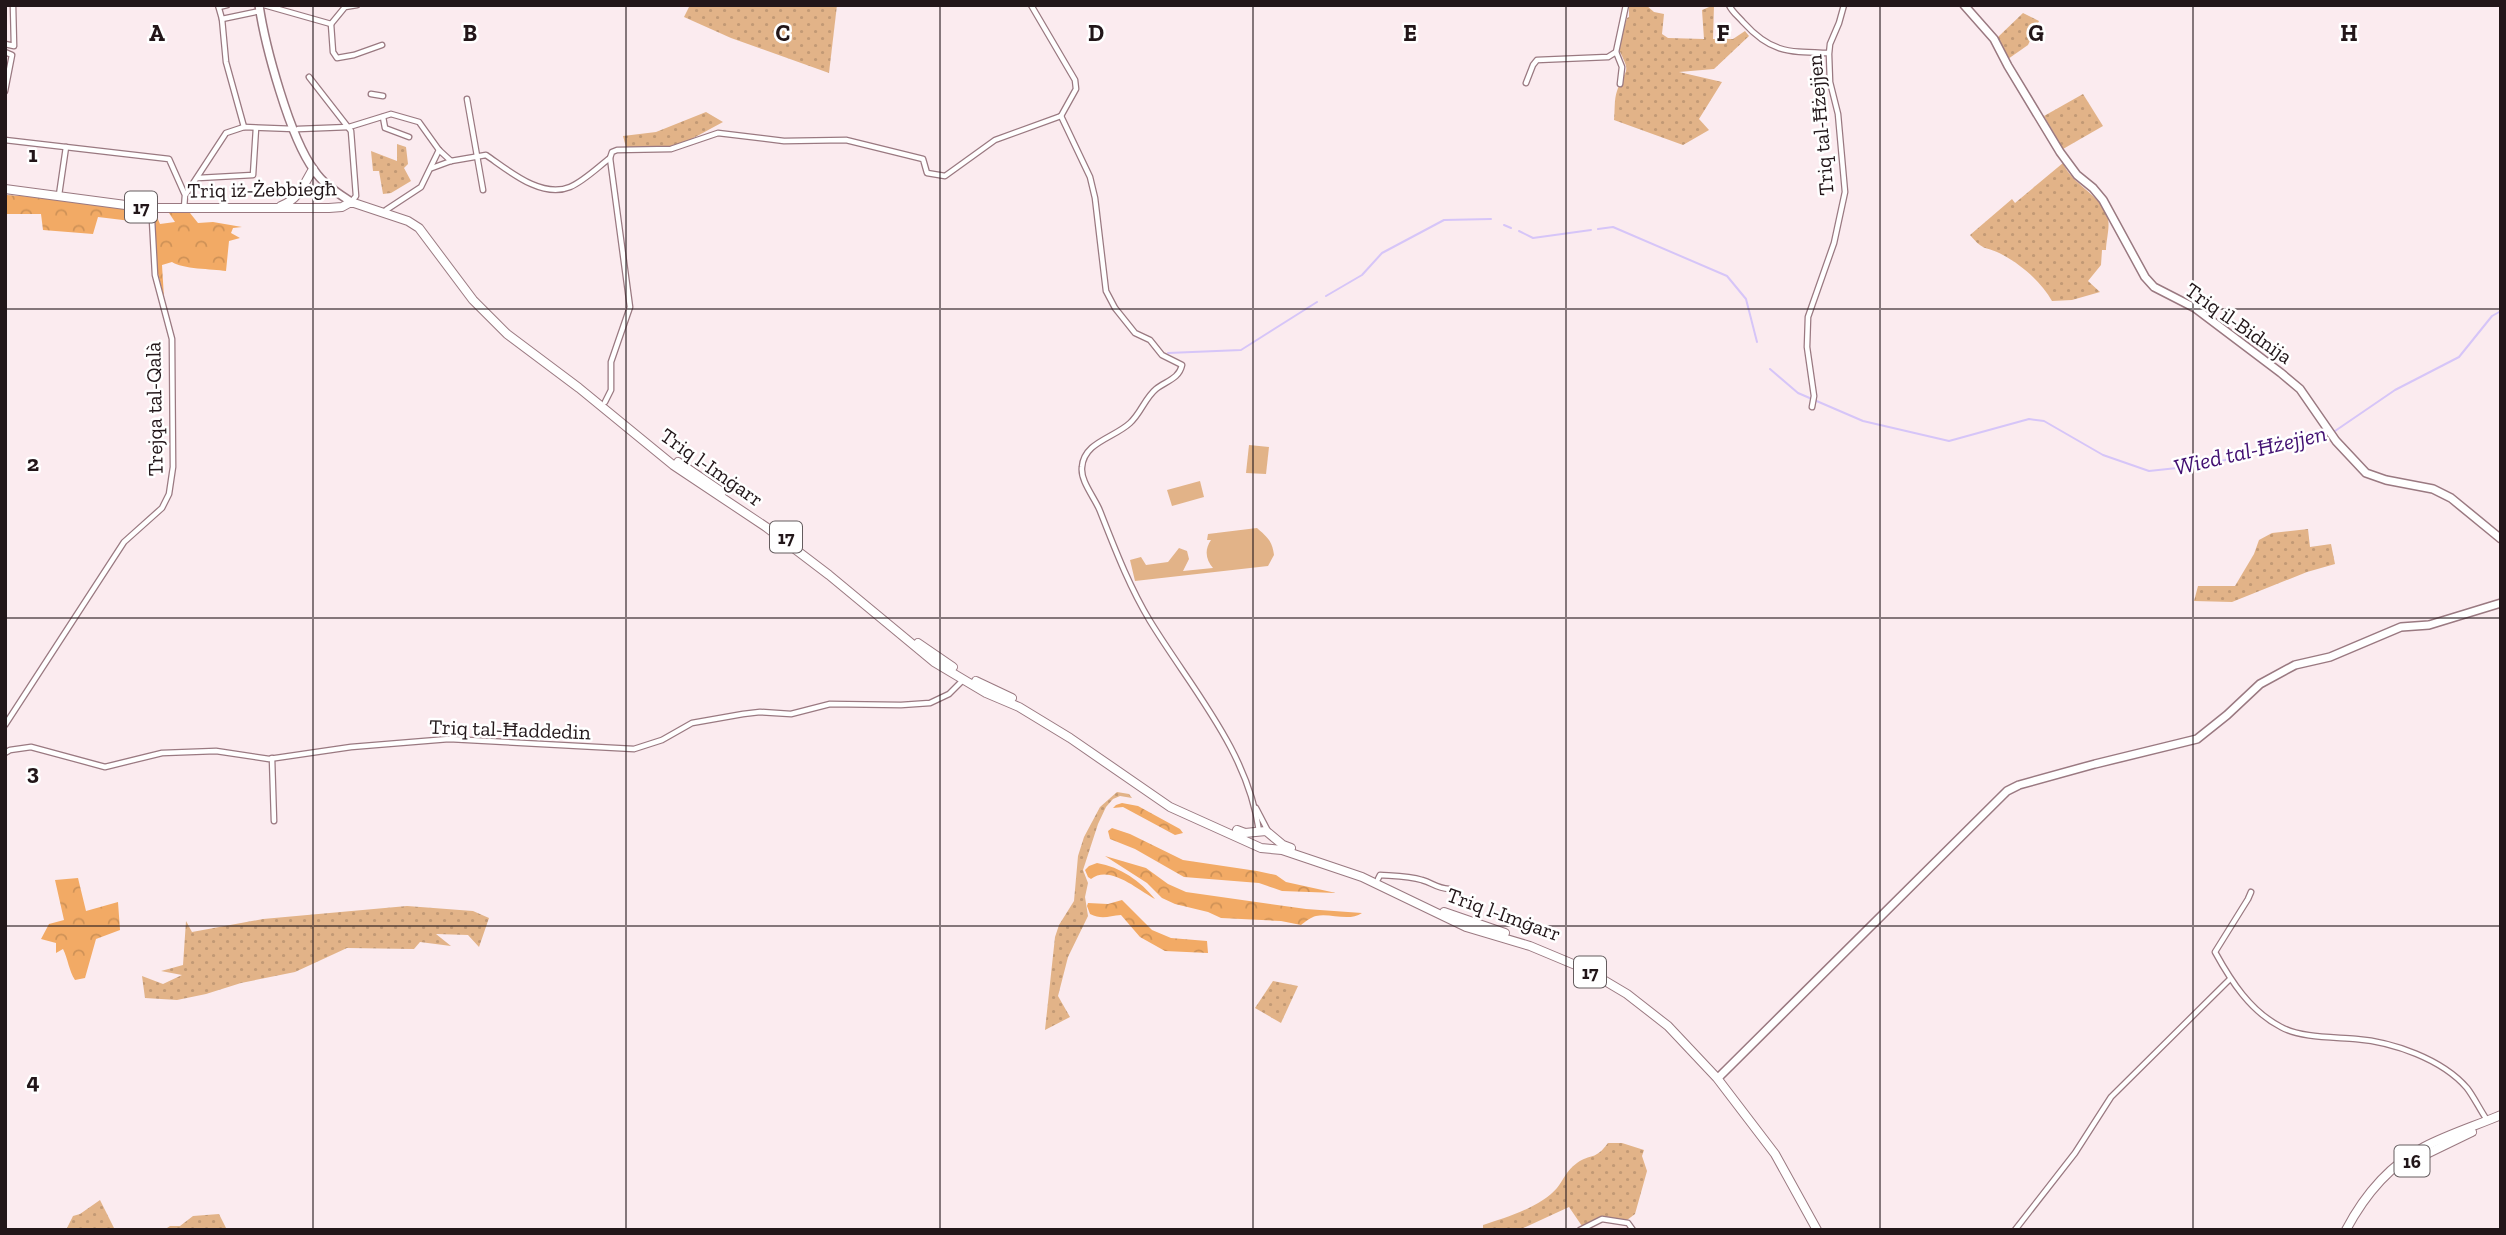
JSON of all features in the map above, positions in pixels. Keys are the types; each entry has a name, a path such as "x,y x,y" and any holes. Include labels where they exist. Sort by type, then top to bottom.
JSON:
{"main road":[{"path":"279,207 291,202 298,195 313,169"},
{"name":"Triq iż-Żebbiegħ","path":"5,189 148,208 342,207 353,201"},
{"path":"298,195 298,202 304,207"},
{"name":"Triq l-Imġarr","path":"353,201 409,217 422,225 476,297 510,331 605,402 657,447 806,551 937,657 966,676 1023,703 1171,803 1238,830 1270,835 1283,845 1378,879 1444,912 1541,945 1629,990 1672,1024 1720,1076 1777,1150 1819,1230"},
{"name":"Triq l-Imġarr","path":"353,201 408,220 419,228 473,300 514,340 579,388 673,465 766,527 829,575 934,662 1019,707 1070,738 1170,807 1265,848 1282,850 1362,877 1466,927 1530,946 1585,969 1627,994 1668,1026 1730,1093 1774,1154 1819,1230"},
{"path":"1256,844 1258,832"},
{"path":"1265,848 1271,843 1270,835"},
{"name":"16","path":"2347,1230 2375,1187 2399,1163 2422,1148 2498,1119"}],"street":[{"path":"5,44 14,46 13,5"},
{"path":"226,5 219,6 226,62 244,127"},
{"path":"357,5 345,7 331,24 333,52 337,58 382,45"},
{"path":"605,402 611,390 611,362 629,307 610,159 612,152 671,149 718,133 784,141 852,141 923,159 927,173 945,176 995,140 1061,116 1076,89 1075,80 1031,5"},
{"path":"1620,84 1622,67 1616,52 1626,5"},
{"path":"1729,5 1757,37 1766,43 1795,53 1829,54"},
{"name":"Triq tal-Ħżejjen","path":"1812,407 1814,396 1807,347 1808,317 1834,243 1845,192 1838,114 1830,82 1829,54 1844,5"},
{"name":"Triq il-Bidnija","path":"1964,5 1994,39 2060,152 2077,175 2103,200 2145,277 2154,287 2195,308 2300,389 2336,441 2366,472 2386,480 2434,489 2451,498 2501,539"},
{"path":"222,19 261,6 331,24"},
{"path":"261,6 274,68 313,169 328,185 353,201"},
{"path":"5,52 12,55 5,91"},
{"path":"1527,83 1537,60 1608,57 1616,52"},
{"path":"309,77 351,131 355,183 353,201"},
{"path":"371,94 383,96"},
{"path":"467,99 483,190"},
{"path":"185,195 226,133 244,127 349,127 391,114 419,122 439,150 451,161"},
{"path":"1061,116 1090,177 1106,291 1115,308 1135,333 1150,340 1162,355 1181,363 1182,367 1178,374 1154,391 1130,424 1088,450 1081,470 1098,504 1120,565 1149,619 1224,733 1252,801 1270,835"},
{"path":"383,117 385,128 410,137"},
{"path":"198,178 253,175 256,128"},
{"path":"296,129 323,177 353,201"},
{"path":"5,140 169,159 185,195 184,208"},
{"path":"59,195 65,147"},
{"path":"386,211 421,187 439,150"},
{"path":"432,168 451,161 486,155 522,181 556,189 570,187 610,159"},
{"name":"Trejqa tal-Qalà","path":"5,725 124,542 162,508 169,494 173,467 172,339 155,275 152,220 148,208"},
{"path":"1720,1076 2007,791 2019,785 2095,764 2197,739 2260,684 2295,664 2330,657 2401,627 2429,625 2501,603"},
{"name":"Triq tal-Ħaddedin","path":"5,754 10,750 31,747 106,767 157,754 216,751 272,758 351,747 449,739 634,749 656,743 692,723 743,714 791,714 830,704 901,705 936,702 964,680"},
{"path":"272,758 274,821"},
{"path":"1252,801 1258,832"},
{"path":"1238,830 1251,828 1257,822"},
{"path":"1378,879 1380,875 1419,879 1430,882 1437,888 1449,889"},
{"path":"2251,892 2215,952 2230,979 2249,1003 2282,1028 2325,1038 2358,1039 2385,1044 2430,1061 2450,1073 2498,1119"},
{"path":"2015,1230 2075,1153 2110,1097 2230,979"},
{"path":"1580,1230 1602,1219 1630,1223 1633,1230"}],"shaded area":[{"path":"690,5 837,5 829,73 731,38 684,17"},
{"path":"1629,5 1646,5 1654,12 1664,14 1662,34 1668,38 1704,39 1702,10 1714,5 1713,39 1733,39 1745,31 1749,36 1714,69 1679,72 1722,82 1699,119 1709,130 1683,145 1614,120 1616,94 1626,71 1618,48 1629,17"},
{"path":"2023,13 2039,21 2028,45 2008,59 1997,38"},
{"path":"2083,94 2103,126 2063,149 2044,116"},
{"path":"706,112 723,122 675,148 626,147 623,136 656,132"},
{"path":"397,144 406,147 408,164 404,168 411,181 391,193 383,194 379,171 373,171 371,151 397,161"},
{"path":"2063,163 2067,171 2103,208 2108,219 2108,228 2106,250 2102,250 2101,265 2088,281 2100,292 2072,300 2052,301 2024,269 2003,255 1982,247 1970,235 2012,199 2015,203"},
{"path":"1249,445 1269,447 1266,474 1246,473"},
{"path":"1200,481 1204,497 1172,506 1167,490"},
{"path":"1257,528 1272,546 1274,555 1268,566 1135,581 1130,560 1141,557 1146,565 1168,562 1179,548 1187,551 1189,559 1183,571 1213,568 1207,555 1211,540 1207,540 1208,534"},
{"path":"2308,529 2310,547 2331,544 2335,564 2307,572 2232,602 2194,601 2198,586 2235,586 2259,540 2272,533"},
{"path":"1117,792 1129,794 1132,798 1120,796 1106,807 1083,870 1088,883 1085,897 1088,916 1068,957 1058,996 1070,1017 1045,1030 1055,937 1074,901 1078,856 1084,837 1100,807"},
{"path":"407,906 473,911 489,918 479,947 468,935 436,934 451,946 420,942 414,949 347,948 295,972 177,1000 145,998 142,976 163,984 182,975 161,971 183,965 186,921 192,932 263,919"},
{"path":"1273,981 1298,986 1281,1023 1255,1008"},
{"path":"1608,1143 1622,1143 1644,1150 1642,1156 1647,1171 1635,1214 1627,1220 1600,1217 1582,1226 1569,1207 1519,1230 1483,1230 1483,1225 1542,1201 1557,1188 1573,1166 1596,1155"},
{"path":"100,1200 115,1230 66,1230 73,1216"},
{"path":"219,1214 227,1230 164,1230 170,1226 180,1226 193,1216"}],"green space":[{"path":"5,195 127,209 131,214 131,221 98,217 93,234 43,230 41,214 5,214"},
{"path":"169,213 190,213 198,223 213,222 242,227 233,228 231,233 240,238 229,241 226,271 172,262 162,265 164,298 156,265 154,222 157,217 160,224 175,222"},
{"path":"1122,803 1138,806 1183,833 1175,835 1123,807 1113,808"},
{"path":"1112,828 1183,860 1276,875 1286,882 1336,893 1282,891 1259,883 1184,877 1135,849 1110,839 1108,831"},
{"path":"1105,856 1146,868 1168,884 1186,892 1306,909 1362,913 1351,917 1316,916 1301,925 1281,921 1221,918 1162,898 1147,883"},
{"path":"1097,863 1129,876 1155,899 1115,877 1099,875 1091,879 1085,870"},
{"path":"78,878 86,911 118,902 120,930 96,939 85,978 75,980 63,949 56,953 56,943 41,939 49,924 64,920 55,880"},
{"path":"1122,900 1152,930 1171,938 1207,941 1208,953 1165,951 1140,937 1121,915 1094,916 1090,914 1087,906 1088,903 1108,904"}],"waterway":[{"name":"Wied tal-Ħżejjen","path":"1326,296 1362,275 1382,253 1444,220 1491,219"},
{"name":"Wied tal-Ħżejjen","path":"1504,225 1511,228"},
{"name":"Wied tal-Ħżejjen","path":"1598,229 1613,227 1727,276 1746,299 1757,342"},
{"name":"Wied tal-Ħżejjen","path":"1519,231 1533,238 1591,230"},
{"name":"Wied tal-Ħżejjen","path":"1168,353 1241,350 1317,302"},
{"name":"Wied tal-Ħżejjen","path":"2335,431 2395,390 2459,357 2492,316 2501,311"},
{"name":"Wied tal-Ħżejjen","path":"1770,369 1798,393 1863,421 1949,441 2029,419 2044,421 2103,455 2149,471 2205,465 2327,435"}]}
